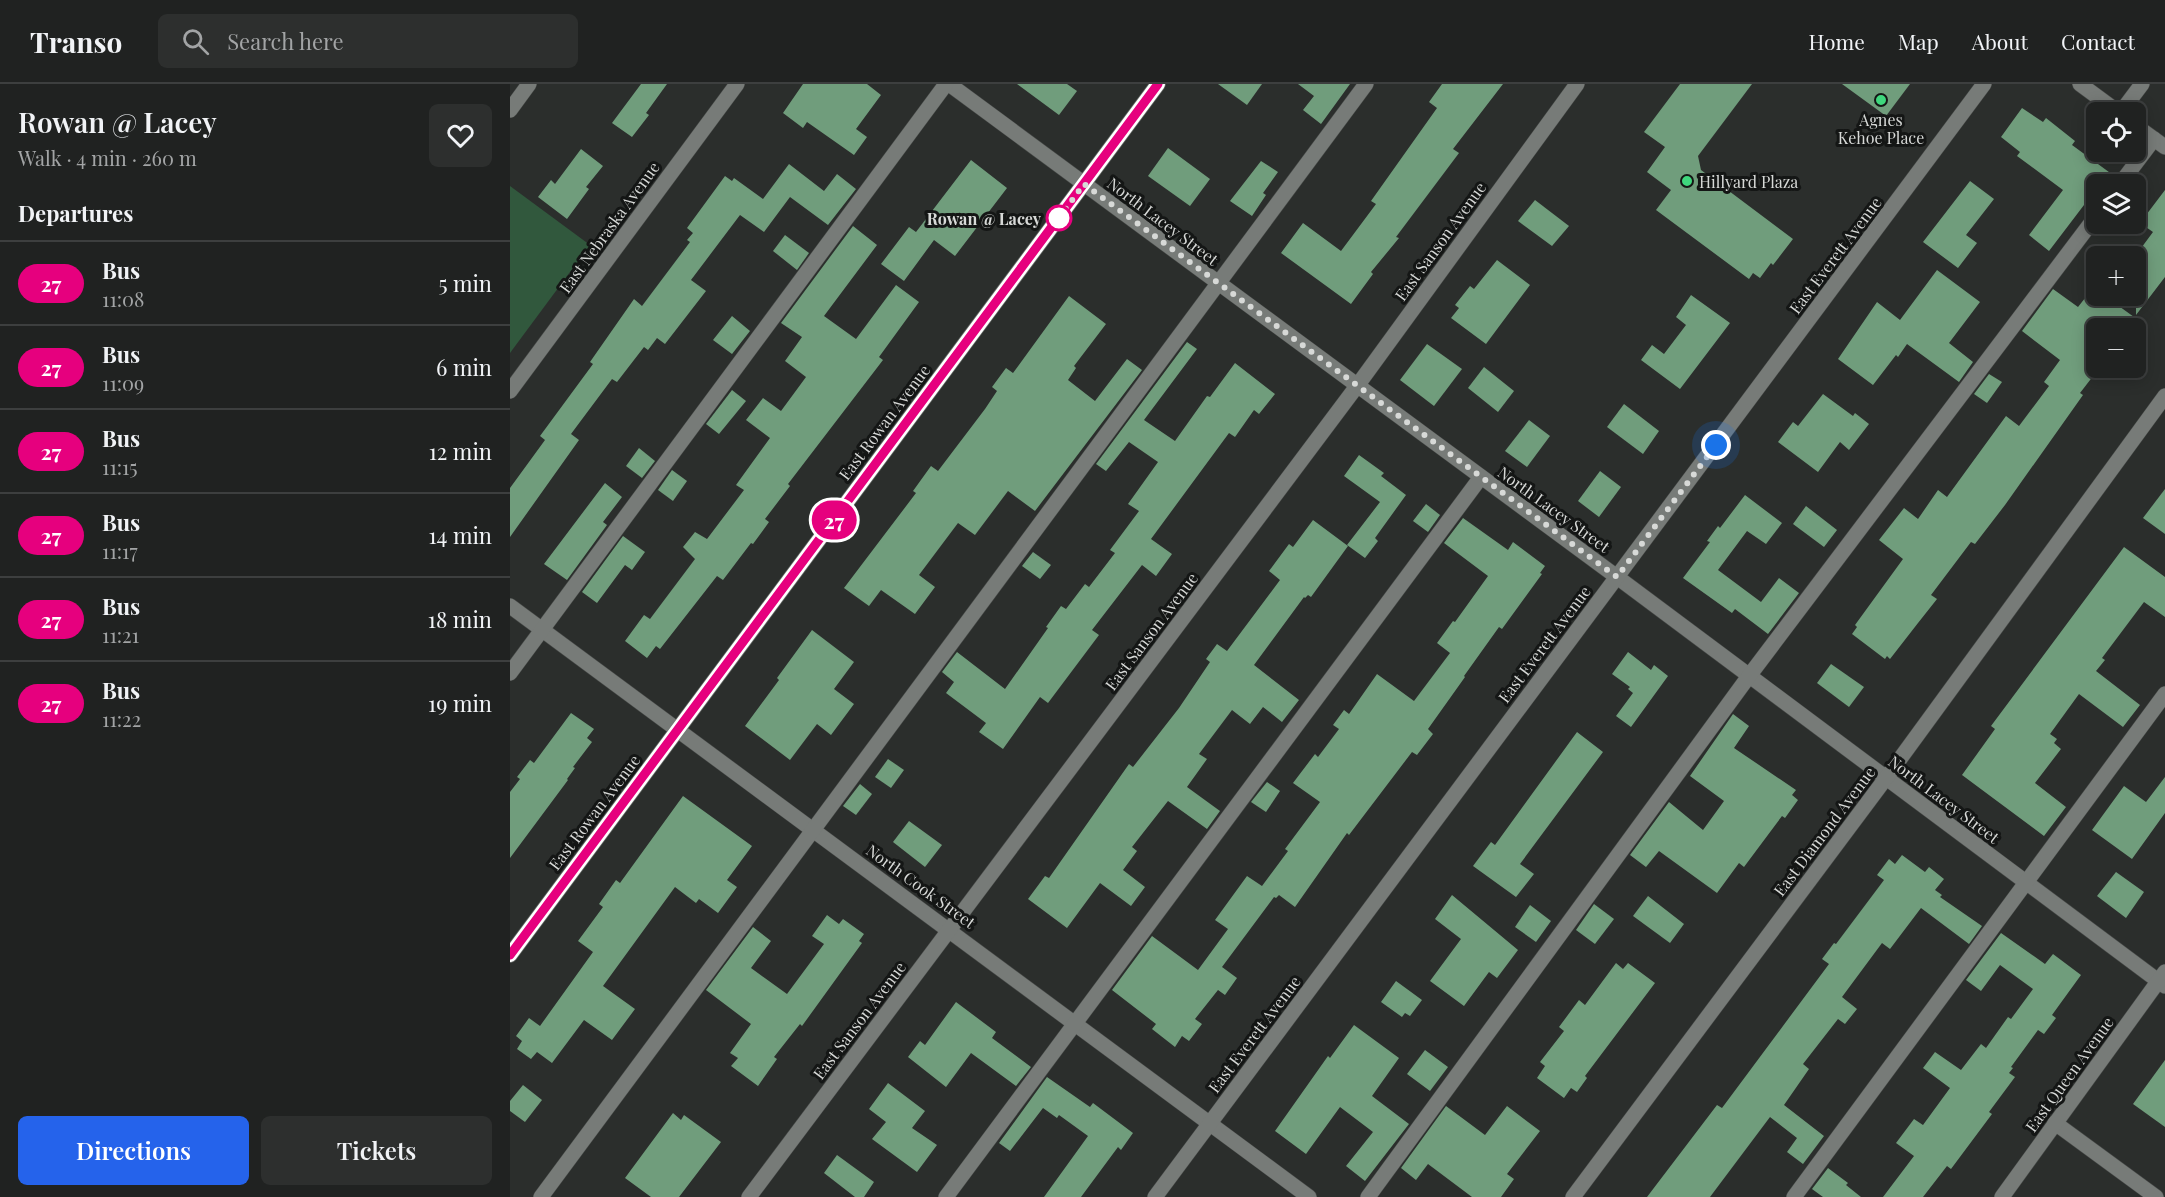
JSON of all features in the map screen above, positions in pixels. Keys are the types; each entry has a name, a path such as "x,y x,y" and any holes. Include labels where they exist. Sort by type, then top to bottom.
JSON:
{"street":[{"path":"510,110 529,84"},
{"name":"East Nebraska Avenue","path":"510,391 737,84"},
{"path":"510,673 947,84"},
{"name":"North Lacey Street","path":"947,84 1617,577 2026,883 2163,980"},
{"name":"East Rowan Avenue","path":"510,955 1158,84"},
{"path":"541,1197 1366,84"},
{"name":"East Sanson Avenue","path":"749,1197 1357,386 1577,84"},
{"name":"East Everett Avenue","path":"1155,1197 1984,84"},
{"path":"2080,84 2105,102"},
{"path":"2127,102 2142,84"},
{"path":"2130,174 2159,143 2146,133"},
{"path":"1368,1197 1749,676 2086,229"},
{"name":"East Diamond Avenue","path":"1572,1197 1886,778 2165,396"},
{"path":"946,1197 1481,477"},
{"name":"North Cook Street","path":"510,606 1310,1197"},
{"path":"1794,1197 2165,694"},
{"name":"East Queen Avenue","path":"2001,1197 2163,980"},
{"path":"2055,1123 2156,1197"}],"green space":[{"path":"510,186 590,245 510,353"}],"building":[{"path":"641,84 667,84 646,113 649,115 632,137 612,123"},
{"path":"803,84 867,84 881,95 856,129 867,137 854,155 807,122 803,128 783,113"},
{"path":"1017,84 1067,84 1077,91 1059,115"},
{"path":"1218,84 1262,84 1247,105"},
{"path":"1298,84 1350,84 1321,124 1303,110 1314,96"},
{"path":"1442,84 1503,84 1453,149 1459,153 1396,237 1399,238 1371,272 1373,274 1351,304 1281,253 1303,223 1341,251 1376,204 1371,201 1437,108 1429,102"},
{"name":"Hillyard Plaza","path":"1680,84 1752,84 1698,156 1701,170 1793,239 1760,278 1753,273 1749,279 1656,210 1671,190 1647,172 1665,147 1644,132"},
{"name":"Agnes Kehoe Place","path":"1842,84 1910,84 1886,116"},
{"path":"2022,108 2043,122 2046,118 2075,141 2072,145 2086,155 2086,162 2095,162 2112,174 2086,174 2086,206 2084,205 2049,251 2029,235 2063,190 2017,156 2020,152 2001,137"},
{"path":"1168,148 1210,179 1190,206 1148,176"},
{"path":"581,149 603,166 586,187 589,189 567,219 538,197 551,180 555,184"},
{"path":"971,160 1007,188 955,256 934,240 904,281 881,264 909,227 916,232"},
{"path":"1261,161 1278,172 1263,193 1266,195 1252,216 1230,201"},
{"path":"789,164 824,191 837,174 856,189 828,225 790,197 764,232 740,215 691,280 706,291 665,344 657,338 648,350 644,347 617,382 612,379 571,434 579,440 510,537 510,488 545,440 540,436 593,364 590,362 634,299 642,306 690,242 687,240 693,233 687,228 725,176 732,181 734,178 763,199"},
{"path":"1970,181 1994,199 1966,235 1977,243 1958,268 1923,242"},
{"path":"2165,190 2165,277 2146,302 2146,246 2143,246 2153,232 2146,227 2146,215"},
{"path":"1535,200 1569,226 1552,246 1518,221"},
{"path":"853,226 877,245 824,316 856,339 896,285 919,302 879,357 883,360 788,484 790,486 765,519 769,522 753,544 751,543 723,580 717,576 660,649 656,646 647,658 625,641 644,615 650,619 695,559 683,547 695,532 707,539 744,490 736,485 770,438 746,420 763,398 781,411 806,377 785,361 802,337 781,323"},
{"path":"785,235 809,253 797,270 773,251"},
{"path":"1497,260 1530,285 1486,344 1451,318 1459,308 1455,305 1470,286 1474,289"},
{"path":"1937,270 1980,302 1949,343 1973,362 1959,382 1907,344 1873,385 1838,359 1877,302 1900,320"},
{"path":"2053,289 2078,307 2086,297 2086,306 2119,306 2134,317 2086,318 2086,378 2092,378 2080,393 2083,395 2005,505 1975,544 1971,542 1931,595 1937,599 1890,659 1887,656 1885,659 1852,634 1857,627 1855,625 1903,559 1879,540 1904,508 1918,519 1938,490 1947,497 2006,416 2019,426 2049,386 2044,382 2060,360 2022,331"},
{"path":"1691,295 1730,323 1680,389 1641,360 1652,345 1664,354 1686,325 1676,317"},
{"path":"1069,296 1106,324 1074,366 1076,368 1068,380 1095,401 1127,359 1142,370 1035,511 1008,491 975,535 958,523 919,575 935,587 915,614 881,590 869,606 844,588 916,493 913,491 931,466 938,471 985,409 997,391 992,387 1006,368 1013,373"},
{"path":"2136,306 2143,306 2136,315"},
{"path":"732,316 750,331 732,354 713,340"},
{"path":"1187,342 1197,349 1144,420 1175,441 1207,396 1210,397 1235,363 1275,394 1259,414 1254,410 1235,437 1229,433 1151,539 1172,554 1156,576 1142,565 1092,630 1099,635 1048,703 1040,697 1003,749 979,732 986,723 946,693 954,682 942,672 957,652 1005,689 1061,606 1066,609 1085,584 1089,587 1115,553 1110,550 1139,511 1128,504 1158,462 1129,442 1106,471 1096,464"},
{"path":"1427,344 1462,369 1434,406 1400,380"},
{"path":"1484,367 1514,391 1498,412 1468,388"},
{"path":"1989,374 2002,382 1987,403 1974,394"},
{"path":"732,390 746,401 719,434 706,424"},
{"path":"1823,394 1853,416 1855,413 1869,424 1849,450 1840,442 1818,472 1778,442 1793,422 1798,426"},
{"path":"1624,404 1659,431 1643,454 1607,427"},
{"path":"1529,420 1550,436 1527,467 1505,451"},
{"path":"639,448 655,461 642,478 626,466"},
{"path":"1359,455 1384,473 1381,476 1406,495 1375,538 1378,541 1365,558 1347,545 1380,502 1344,476"},
{"path":"672,470 687,481 673,501 658,490"},
{"path":"1600,471 1621,487 1599,517 1578,501"},
{"path":"605,483 622,497 603,522 607,525 567,580 544,564"},
{"path":"2165,489 2165,534 2143,518"},
{"path":"1745,495 1782,523 1766,544 1747,531 1718,570 1761,602 1779,578 1799,593 1768,634 1735,609 1732,613 1683,578 1710,542 1707,541 1718,526 1720,528"},
{"path":"1426,504 1440,515 1428,532 1413,521"},
{"path":"1806,506 1837,530 1824,547 1793,524"},
{"path":"1463,518 1508,550 1513,542 1545,566 1540,573 1542,574 1502,629 1499,627 1464,676 1428,729 1433,734 1417,755 1412,752 1349,835 1347,833 1295,907 1279,895 1274,897 1222,967 1237,978 1225,995 1218,990 1195,1019 1202,1024 1189,1041 1182,1036 1175,1047 1152,1029 1156,1024 1112,990 1152,936 1198,970 1228,929 1215,920 1247,876 1262,886 1288,851 1285,849 1320,802 1293,783 1315,754 1318,757 1339,729 1333,725 1344,710 1349,714 1377,674 1414,701 1450,653 1437,643 1488,576 1444,543"},
{"path":"1313,520 1348,546 1311,597 1308,595 1304,597 1254,665 1299,700 1282,722 1263,707 1250,724 1232,710 1199,754 1207,759 1187,787 1220,811 1207,829 1168,801 1132,847 1137,851 1123,870 1145,887 1131,906 1100,883 1067,928 1028,899 1045,876 1049,878 1129,764 1133,767 1179,708 1210,662 1206,659 1217,644 1227,651 1280,580 1269,571 1289,544 1293,547"},
{"path":"623,536 645,552 632,570 625,565 597,603 582,592"},
{"path":"2124,547 2165,577 2165,617 2144,602 2102,658 2105,660 2096,671 2140,705 2123,727 2079,694 2050,734 2057,739 2054,743 2061,749 2035,783 2066,807 2044,836 1962,775 1995,729 1991,726"},
{"path":"1033,552 1051,565 1040,579 1022,566"},
{"path":"812,630 854,662 834,689 854,704 831,735 817,724 790,760 745,726"},
{"path":"1628,652 1651,670 1654,665 1668,676 1631,727 1616,716 1633,693 1628,689 1630,687 1612,674"},
{"path":"1831,664 1864,687 1849,707 1817,683"},
{"path":"571,713 594,729 587,738 592,742 573,767 575,768 568,780 510,858 510,792 520,779 517,777 530,760 534,763"},
{"path":"1733,714 1749,726 1734,748 1796,790 1792,795 1798,800 1785,818 1782,816 1744,867 1739,863 1717,893 1659,851 1646,867 1630,855 1669,802 1703,830 1724,801 1690,776"},
{"path":"1577,732 1603,752 1520,864 1534,874 1516,897 1473,866 1491,842 1495,845"},
{"path":"888,759 904,770 891,788 875,777"},
{"path":"2165,777 2165,813 2132,859 2092,830 2124,786 2146,802"},
{"path":"1267,782 1280,791 1266,812 1251,802"},
{"path":"860,784 872,794 856,815 843,806"},
{"path":"683,796 752,846 727,880 737,887 718,913 699,899 696,903 675,887 603,986 635,1009 612,1040 584,1020 552,1063 537,1052 531,1059 517,1049 522,1041 516,1036 529,1018 540,1026 593,952 578,941 603,907 599,904 616,880 620,883"},
{"path":"909,821 942,845 925,867 893,842"},
{"path":"1902,855 1925,872 1929,867 1944,879 1935,890 1942,895 1940,897 1982,926 1969,944 1921,908 1890,949 1882,943 1842,997 1857,1009 1845,1024 1838,1019 1803,1064 1809,1069 1784,1105 1824,1136 1803,1164 1787,1152 1797,1138 1770,1117 1710,1197 1647,1197 1717,1105 1722,1108 1829,964 1822,959 1884,880 1877,875 1889,859 1895,864"},
{"path":"2116,872 2144,892 2126,918 2097,896"},
{"path":"1452,895 1518,950 1497,978 1489,972 1464,1006 1430,981 1461,939 1435,919"},
{"path":"1648,896 1684,924 1670,943 1633,916"},
{"path":"1594,904 1614,919 1595,944 1576,930"},
{"path":"1530,905 1551,921 1536,942 1515,927"},
{"path":"827,915 839,924 843,919 864,934 859,941 862,943 802,1026 800,1024 774,1057 777,1059 758,1086 731,1066 738,1058 730,1053 751,1024 706,990 753,927 771,941 751,968 787,994 824,944 812,936"},
{"path":"2001,933 2045,964 2053,954 2081,975 2052,1015 2056,1018 2044,1034 2038,1030 2011,1067 2013,1068 2009,1073 2015,1077 1989,1112 1992,1114 1951,1169 1947,1166 1923,1197 1883,1197 1914,1156 1896,1143 1914,1119 1923,1125 1950,1088 1923,1068 1935,1052 1961,1070 1981,1044 1986,1048 2008,1017 2011,1019 2033,989 2000,965 1981,991 1966,980"},
{"path":"1616,963 1623,969 1628,963 1655,983 1585,1076 1587,1078 1577,1092 1571,1088 1564,1098 1537,1078 1545,1066 1540,1062 1564,1031 1559,1027 1579,1000 1585,1005"},
{"path":"1396,981 1422,1000 1410,1016 1405,1013 1402,1017 1381,1002"},
{"path":"956,1002 996,1032 992,1038 1031,1067 1016,1086 971,1053 946,1087 908,1057 920,1041 925,1045"},
{"path":"1354,1025 1399,1058 1372,1096 1409,1124 1365,1181 1346,1166 1373,1132 1340,1107 1306,1154 1275,1131 1328,1056 1330,1058"},
{"path":"1425,1050 1448,1067 1430,1091 1407,1074"},
{"path":"2165,1060 2165,1127 2133,1104"},
{"path":"1047,1077 1090,1107 1093,1103 1133,1133 1121,1150 1118,1147 1081,1197 1044,1197 1088,1136 1059,1115 1057,1118 1043,1108 1010,1151 999,1143"},
{"path":"888,1083 925,1111 912,1128 937,1145 917,1172 872,1139 886,1122 869,1109"},
{"path":"523,1085 542,1100 525,1122 510,1111 510,1101"},
{"path":"1446,1106 1485,1135 1507,1106 1540,1131 1507,1174 1514,1179 1501,1197 1472,1197 1428,1164 1416,1180 1401,1168"},
{"path":"673,1113 681,1120 684,1115 721,1142 679,1197 651,1197 625,1178"},
{"path":"837,1155 874,1182 864,1197 855,1197 824,1173"},
{"path":"1828,1168 1848,1183 1846,1185 1861,1197 1823,1197 1812,1189"}],"bus line":[{"name":"27","path":"510,955 1158,84"}],"place":[{"name":"Agnes Kehoe Place","path":"1881,100"},
{"name":"Hillyard Plaza","path":"1687,181"},
{"name":"Rowan @ Lacey","path":"1059,218"}],"route":[{"path":"1059,218 1056,222 1084,184 1617,577 1716,445"}]}
